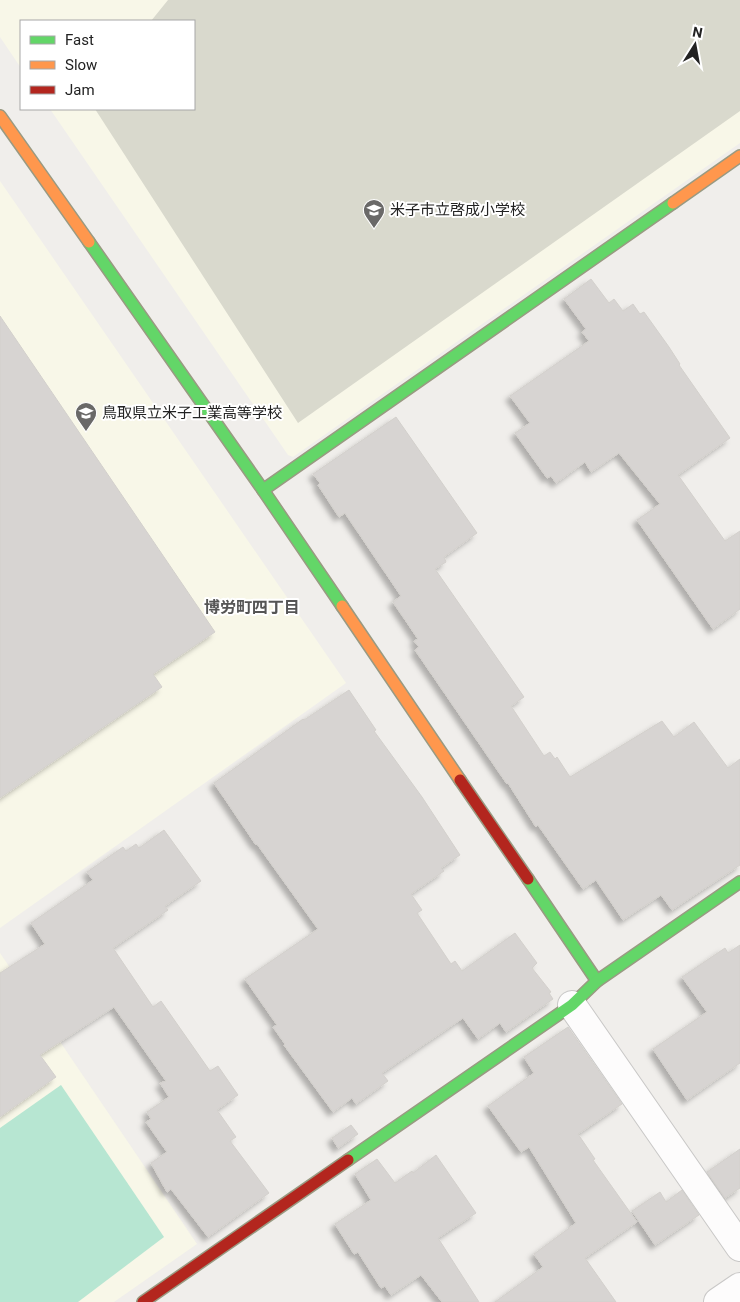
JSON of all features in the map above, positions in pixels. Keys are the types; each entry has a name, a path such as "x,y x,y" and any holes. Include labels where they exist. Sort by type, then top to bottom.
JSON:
{"street":[{"path":"0,116 263,490 597,981"},
{"path":"263,490 740,156"},
{"path":"143,1302 572,1005 597,981 740,882"},
{"path":"572,1005 740,1247"},
{"path":"718,1302 740,1286"}],"shaded area":[{"name":"米子市立啓成小学校","path":"0,0 740,0 740,143 293,457 288,455 51,110 195,110 195,20 20,20 20,67 0,37"},
{"name":"米子市立啓成小学校","path":"168,0 740,0 740,111 298,423 96,110 195,110 195,20 152,20"},
{"name":"鳥取県立米子工業高等学校","path":"0,181 346,683 0,928"},
{"path":"0,953 197,1244 114,1302 0,1302"}],"green space":[{"path":"61,1085 164,1237 78,1302 0,1302 0,1128"}],"building":[{"path":"591,279 609,303 614,299 623,311 633,304 640,314 644,312 730,438 678,475 725,541 740,531 740,609 713,629 637,520 660,504 619,453 591,472 585,462 556,483 551,476 547,478 515,433 530,423 510,396 589,341 582,332 586,329 564,299"},
{"path":"0,316 215,632 153,674 162,687 0,798"},
{"path":"396,417 477,533 444,557 446,562 435,569 524,697 511,706 544,756 550,752 555,759 557,757 570,777 662,721 674,737 694,722 728,768 740,759 740,865 672,910 661,895 623,920 596,880 583,889 538,825 536,827 508,783 415,650 419,647 414,641 418,639 393,602 401,596 345,513 339,517 318,485 320,483 313,474"},
{"path":"349,690 376,730 374,731 422,797 460,855 441,868 444,871 411,894 422,910 417,913 451,964 455,961 462,971 515,933 537,963 532,968 551,992 549,993 553,999 506,1032 500,1023 478,1039 463,1018 382,1073 388,1081 356,1104 352,1098 333,1112 284,1045 273,1027 277,1025 245,979 318,929 256,845 214,783 303,719"},
{"path":"164,830 201,881 165,906 168,910 113,948 153,1007 161,1001 210,1071 218,1066 238,1095 217,1110 236,1137 230,1141 269,1193 208,1237 171,1189 167,1192 151,1163 167,1152 146,1122 151,1119 147,1112 169,1097 160,1083 166,1081 114,1007 40,1055 56,1077 0,1117 0,973 45,944 31,923 93,880 87,872 123,847 126,851 136,844 139,848"},
{"path":"740,945 740,1063 687,1100 653,1049 707,1012 682,977 725,948 728,953"},
{"path":"568,1027 622,1104 578,1134 595,1159 593,1160 637,1222 585,1258 616,1302 495,1302 543,1267 534,1254 576,1223 529,1147 521,1152 488,1106 534,1073 524,1057"},
{"path":"351,1125 358,1134 338,1148 332,1138"},
{"path":"740,1149 740,1188 725,1198 707,1172"},
{"path":"436,1155 476,1213 438,1238 479,1302 442,1302 421,1275 391,1295 385,1286 381,1288 358,1252 354,1254 335,1224 371,1200 355,1174 377,1159 395,1183 412,1171 413,1173"},
{"path":"682,1190 699,1215 655,1245 632,1211 660,1192 666,1202"}],"traffic: fast":[{"path":"263,490 673,203"},
{"path":"89,242 342,606"},
{"path":"528,879 597,981"},
{"path":"348,1160 572,1005 597,981 740,882"}],"traffic: slow":[{"path":"0,116 89,242"},
{"path":"673,203 740,156"},
{"path":"342,606 460,780"}],"traffic: jam":[{"path":"460,780 528,879"},
{"path":"143,1302 348,1160"}],"place":[{"name":"米子市立啓成小学校","path":"374,229"},
{"name":"鳥取県立米子工業高等学校","path":"86,432"}],"district":[{"name":"博労町四丁目","path":"252,607"}]}
